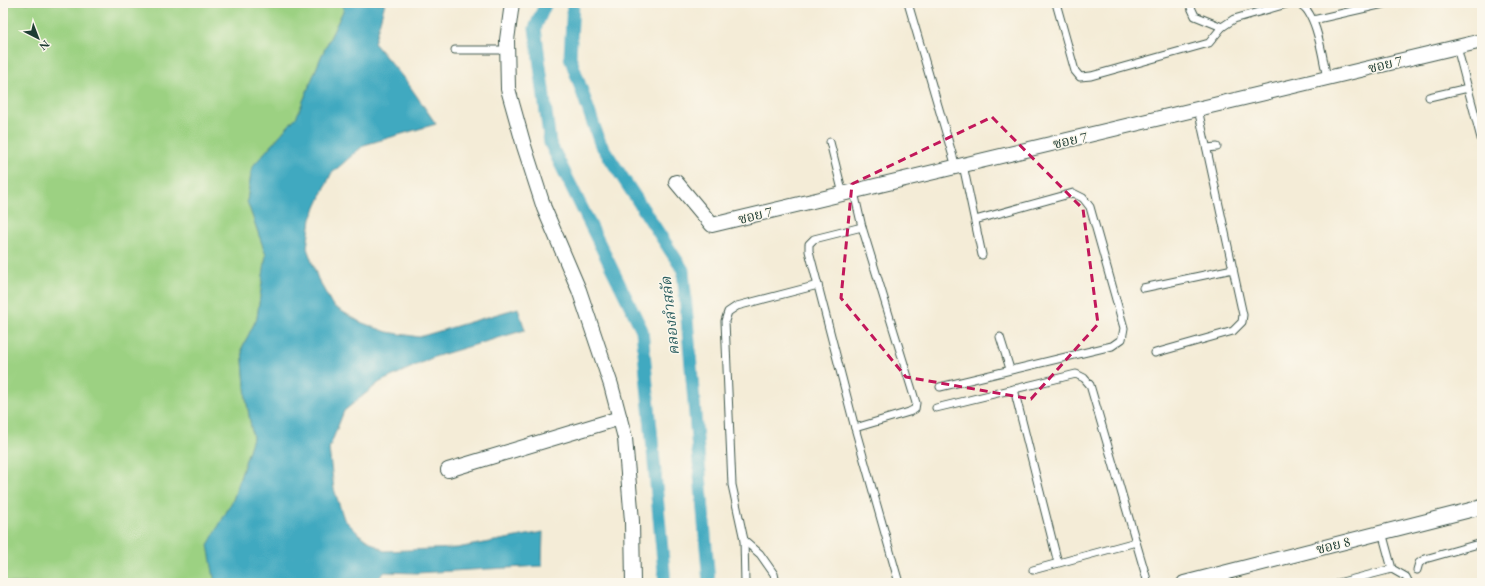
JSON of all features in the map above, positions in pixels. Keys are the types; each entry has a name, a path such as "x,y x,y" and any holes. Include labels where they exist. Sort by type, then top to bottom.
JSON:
{"street":[{"path":"512,3 507,40 508,89 544,208 579,290 611,385 625,438 632,521 633,583"},
{"name":"ซอย 7","path":"676,182 712,226 1482,41"},
{"path":"448,470 620,418"},
{"name":"ซอย 8","path":"1184,583 1482,507"}],"lane":[{"path":"908,3 959,166 982,254"},
{"path":"1056,3 1075,71 1080,76 1091,76 1209,43 1222,27 1234,19 1290,3 1299,3 1307,9 1313,20 1327,78"},
{"path":"1189,3 1195,16 1222,27"},
{"path":"1313,20 1388,3"},
{"path":"1456,47 1482,142"},
{"path":"455,50 507,50"},
{"path":"1429,97 1468,88"},
{"path":"1155,353 1233,331 1242,322 1243,315 1198,109"},
{"path":"830,142 862,226 916,403 915,409 909,412 855,428"},
{"path":"1207,148 1217,147"},
{"path":"940,386 1112,346 1122,339 1124,328 1090,207 1083,198 1073,193 974,220"},
{"path":"862,226 814,239 809,244 809,251 855,428 899,583"},
{"path":"1143,288 1233,269"},
{"path":"745,583 744,540 732,485 725,321 728,312 737,306 818,285"},
{"path":"1000,337 1010,370"},
{"path":"936,408 1076,374 1084,378 1090,385 1148,583"},
{"path":"1014,389 1058,563"},
{"path":"1382,532 1392,569"},
{"path":"744,540 760,554 774,574 776,583"},
{"path":"1033,570 1136,542"},
{"path":"1417,570 1419,563 1425,559 1482,543"},
{"path":"1338,583 1392,569 1406,577 1409,583"}],"highlighted area":[{"path":"992,117 1083,209 1098,324 1031,399 906,377 841,298 852,184"}],"green space":[{"path":"3,3 342,3 344,9 321,57 297,116 252,167 247,201 266,255 257,318 242,348 246,398 253,438 233,500 209,545 215,583 3,583"}],"water":[{"path":"342,3 385,3 374,43 407,82 436,124 364,145 331,174 311,219 307,248 318,279 333,306 360,322 387,332 419,337 518,308 525,330 434,357 380,382 344,411 329,449 334,489 344,519 360,535 384,551 457,548 543,532 542,566 416,573 385,572 374,583 215,583 208,545 233,500 253,438 246,398 242,348 257,318 266,255 247,201 252,167 297,116 321,57 344,9"}],"waterway":[{"path":"546,3 535,28 550,143 642,330 665,583"},
{"name":"คลองลำสลัด","path":"573,3 570,57 600,143 683,270 709,583"}]}
